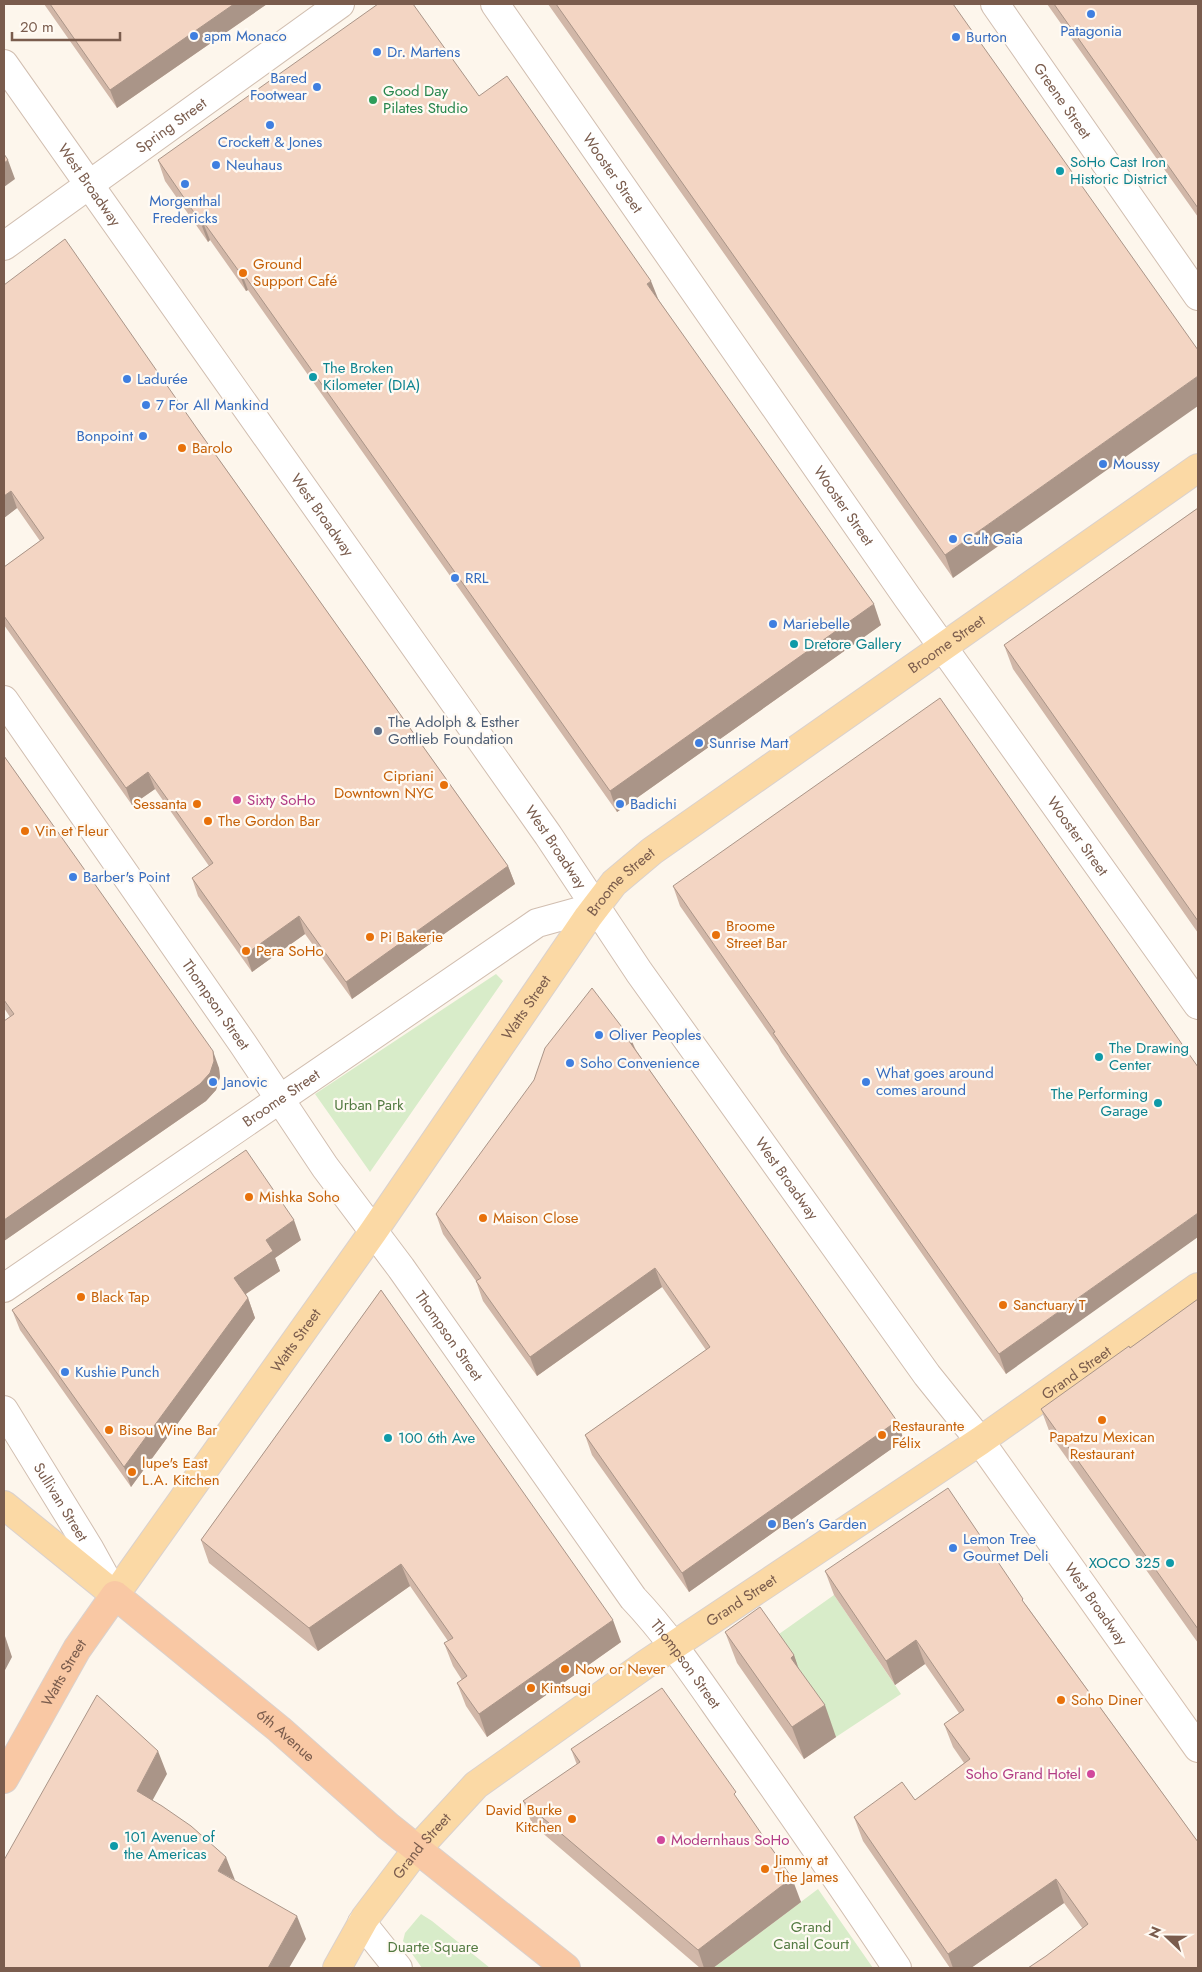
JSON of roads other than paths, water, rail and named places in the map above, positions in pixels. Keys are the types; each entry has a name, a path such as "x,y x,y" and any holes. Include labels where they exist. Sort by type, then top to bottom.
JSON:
{"highway":[{"name":"Watts Street","path":"4,1779 77,1649 114,1596"},
{"name":"6th Avenue","path":"114,1596 279,1729 388,1826 418,1848 566,1968"}],"main road":[{"name":"Broome Street","path":"595,907 609,888 633,866 1198,468"},
{"name":"Watts Street","path":"114,1596 373,1232 595,907"},
{"name":"Grand Street","path":"337,1968 362,1923 418,1848 476,1785 673,1646 980,1441 1198,1287"},
{"name":"6th Avenue","path":"4,1505 114,1596"}],"street":[{"name":"Spring Street","path":"4,246 340,4"},
{"name":"Wooster Street","path":"495,4 943,647 1198,1005"},
{"name":"Greene Street","path":"995,4 1198,296"},
{"name":"West Broadway","path":"4,64 548,835 639,972 927,1375 980,1441 1198,1748"},
{"name":"Thompson Street","path":"4,700 326,1167 401,1268 633,1598 655,1622 673,1646 800,1825 897,1968"},
{"name":"Broome Street","path":"4,1288 537,923 595,907"},
{"name":"Sullivan Street","path":"4,1410 89,1548 114,1596"},
{"path":"362,1923 398,1968"}],"place":[{"name":"Patagonia","path":"1091,14"},
{"name":"apm Monaco","path":"194,36"},
{"name":"Burton","path":"956,37"},
{"name":"Dr. Martens","path":"377,52"},
{"name":"Bared Footwear","path":"317,87"},
{"name":"Good Day Pilates Studio","path":"373,100"},
{"name":"Crockett & Jones","path":"270,125"},
{"name":"Neuhaus","path":"216,165"},
{"name":"SoHo Cast Iron Historic District","path":"1060,171"},
{"name":"Morgenthal Fredericks","path":"185,184"},
{"name":"Ground Support Café","path":"243,273"},
{"name":"The Broken Kilometer (DIA)","path":"313,377"},
{"name":"Ladurée","path":"127,379"},
{"name":"7 For All Mankind","path":"146,405"},
{"name":"Bonpoint","path":"143,436"},
{"name":"Barolo","path":"182,448"},
{"name":"Moussy","path":"1103,464"},
{"name":"Cult Gaia","path":"953,539"},
{"name":"RRL","path":"455,578"},
{"name":"Mariebelle","path":"773,624"},
{"name":"Dretore Gallery","path":"794,644"},
{"name":"The Adolph & Esther Gottlieb Foundation","path":"378,731"},
{"name":"Sunrise Mart","path":"699,743"},
{"name":"Cipriani Downtown NYC","path":"444,785"},
{"name":"Sixty SoHo","path":"237,800"},
{"name":"Sessanta","path":"197,804"},
{"name":"Badichi","path":"620,804"},
{"name":"The Gordon Bar","path":"208,821"},
{"name":"Vin et Fleur","path":"25,831"},
{"name":"Barber's Point","path":"73,877"},
{"name":"Broome Street Bar","path":"716,935"},
{"name":"Pi Bakerie","path":"370,937"},
{"name":"Pera SoHo","path":"246,951"},
{"name":"Oliver Peoples","path":"599,1035"},
{"name":"The Drawing Center","path":"1099,1057"},
{"name":"Soho Convenience","path":"570,1063"},
{"name":"Janovic","path":"213,1082"},
{"name":"What goes around comes around","path":"866,1082"},
{"name":"The Performing Garage","path":"1158,1103"},
{"name":"Mishka Soho","path":"249,1197"},
{"name":"Maison Close","path":"483,1218"},
{"name":"Black Tap","path":"81,1297"},
{"name":"Sanctuary T","path":"1003,1305"},
{"name":"Kushie Punch","path":"65,1372"},
{"name":"Papatzu Mexican Restaurant","path":"1102,1420"},
{"name":"Bisou Wine Bar","path":"109,1430"},
{"name":"Restaurante Félix","path":"882,1435"},
{"name":"100 6th Ave","path":"388,1438"},
{"name":"lupe's East L.A. Kitchen","path":"132,1472"},
{"name":"Ben’s Garden","path":"772,1524"},
{"name":"Lemon Tree Gourmet Deli","path":"953,1548"},
{"name":"XOCO 325","path":"1170,1563"},
{"name":"Now or Never","path":"565,1669"},
{"name":"Kintsugi","path":"531,1688"},
{"name":"Soho Diner","path":"1061,1700"},
{"name":"Soho Grand Hotel","path":"1091,1774"},
{"name":"David Burke Kitchen","path":"572,1819"},
{"name":"Modernhaus SoHo","path":"661,1840"},
{"name":"101 Avenue of the Americas","path":"114,1846"},
{"name":"Jimmy at The James","path":"765,1869"}],"park label":[{"name":"Urban Park","path":"369,1105"},
{"name":"Grand Canal Court","path":"811,1936"},
{"name":"Duarte Square","path":"433,1947"}]}
